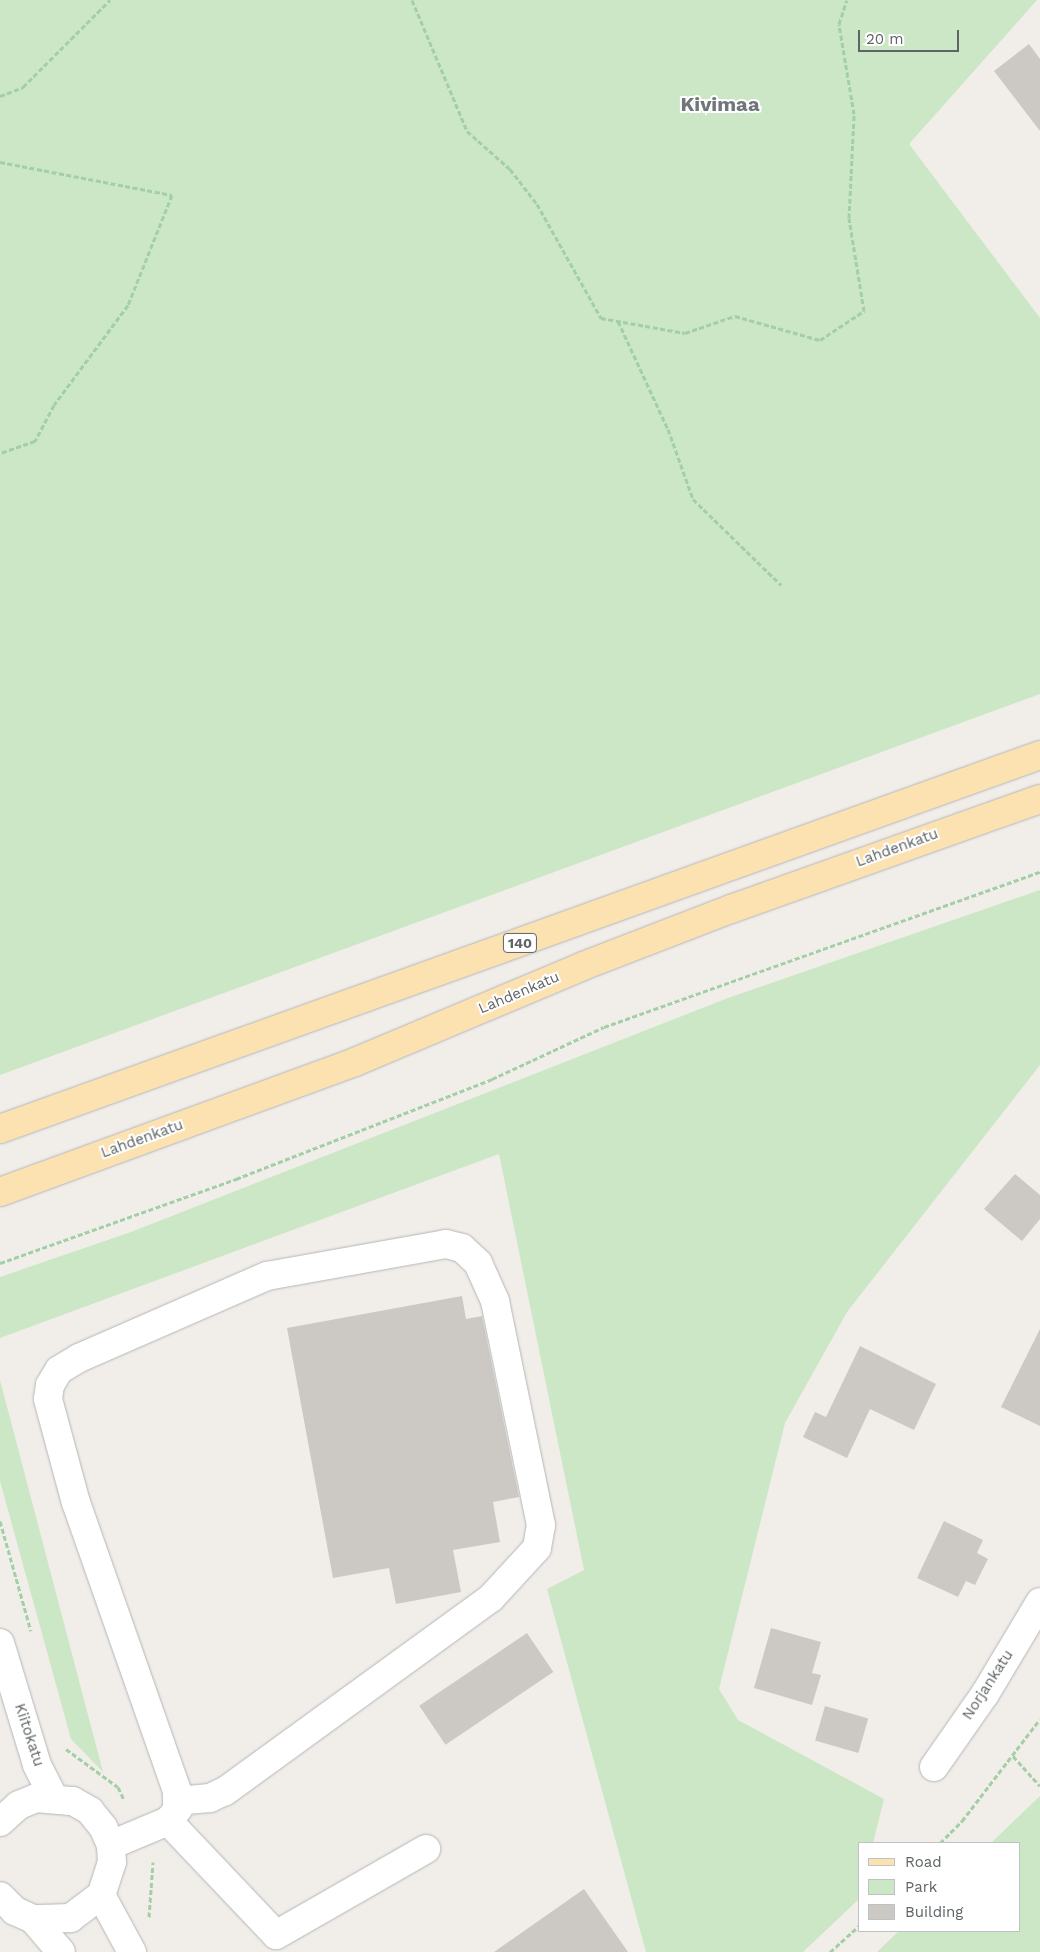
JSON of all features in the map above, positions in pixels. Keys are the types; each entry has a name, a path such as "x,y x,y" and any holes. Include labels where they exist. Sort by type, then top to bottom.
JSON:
{"main road":[{"name":"140","path":"0,1129 1040,755"},
{"name":"Lahdenkatu","path":"0,1192 355,1062 583,966 713,916 1040,799"}],"street":[{"path":"111,1845 173,1811 225,1791 491,1598 537,1548 541,1526 495,1301 478,1263 462,1248 446,1244 267,1276 79,1358 59,1370 50,1385 48,1399 76,1503 173,1811 276,1935 426,1849"},
{"name":"Norjankatu","path":"934,1767 985,1694 1040,1602"},
{"name":"Kiitokatu","path":"0,1643 37,1765 53,1797"},
{"path":"0,1822 19,1805 53,1797 72,1801 90,1811 111,1845 109,1879 101,1895 71,1918 33,1919 15,1911 0,1896"},
{"path":"101,1895 132,1952"},
{"path":"33,1919 61,1952"}],"path":[{"path":"0,96 23,87 110,0"},
{"path":"412,0 467,131 510,169 537,204 601,318 685,333 735,316 820,340 864,311 849,218 854,114 839,24 847,0"},
{"path":"0,162 172,195 128,305 54,405 35,441 0,452"},
{"path":"618,320 668,429 693,499 782,585"},
{"path":"0,1263 282,1161 492,1079 604,1027 1040,872"},
{"path":"0,1521 33,1638"},
{"path":"941,1842 1040,1719"},
{"path":"62,1740 64,1748 118,1787"},
{"path":"1012,1756 1040,1786"},
{"path":"148,1926 155,1866"},
{"path":"830,1952 858,1927"}],"green space":[{"path":"0,0 1037,0 909,144 1040,318 1040,694 0,1075"},
{"path":"1040,890 1040,1065 847,1312 785,1423 719,1689 738,1720 884,1799 873,1842 858,1842 858,1900 803,1952 646,1952 547,1589 584,1570 499,1154 0,1338 0,1277 131,1232 728,998"},
{"path":"0,1380 103,1772 71,1739 0,1481"},
{"path":"1040,1796 1040,1952 877,1952 898,1932 1020,1932 1020,1842 992,1842"}],"building":[{"path":"1029,44 1040,59 1040,131 994,71"},
{"path":"1015,1174 1040,1195 1040,1219 1022,1241 984,1209"},
{"path":"462,1296 466,1319 482,1316 519,1497 493,1502 500,1542 453,1550 461,1592 396,1604 389,1568 333,1578 287,1328"},
{"path":"1040,1329 1040,1426 1001,1407"},
{"path":"860,1346 936,1384 914,1430 870,1409 847,1458 803,1437 815,1412 826,1417"},
{"path":"944,1521 983,1540 977,1553 988,1559 975,1585 966,1581 958,1597 917,1578"},
{"path":"771,1628 821,1642 812,1673 821,1675 812,1705 754,1688"},
{"path":"527,1633 553,1672 446,1745 419,1706"},
{"path":"825,1706 868,1718 858,1753 815,1741"},
{"path":"584,1889 628,1952 494,1952"}],"district":[{"name":"Kivimaa","path":"720,104"}]}
